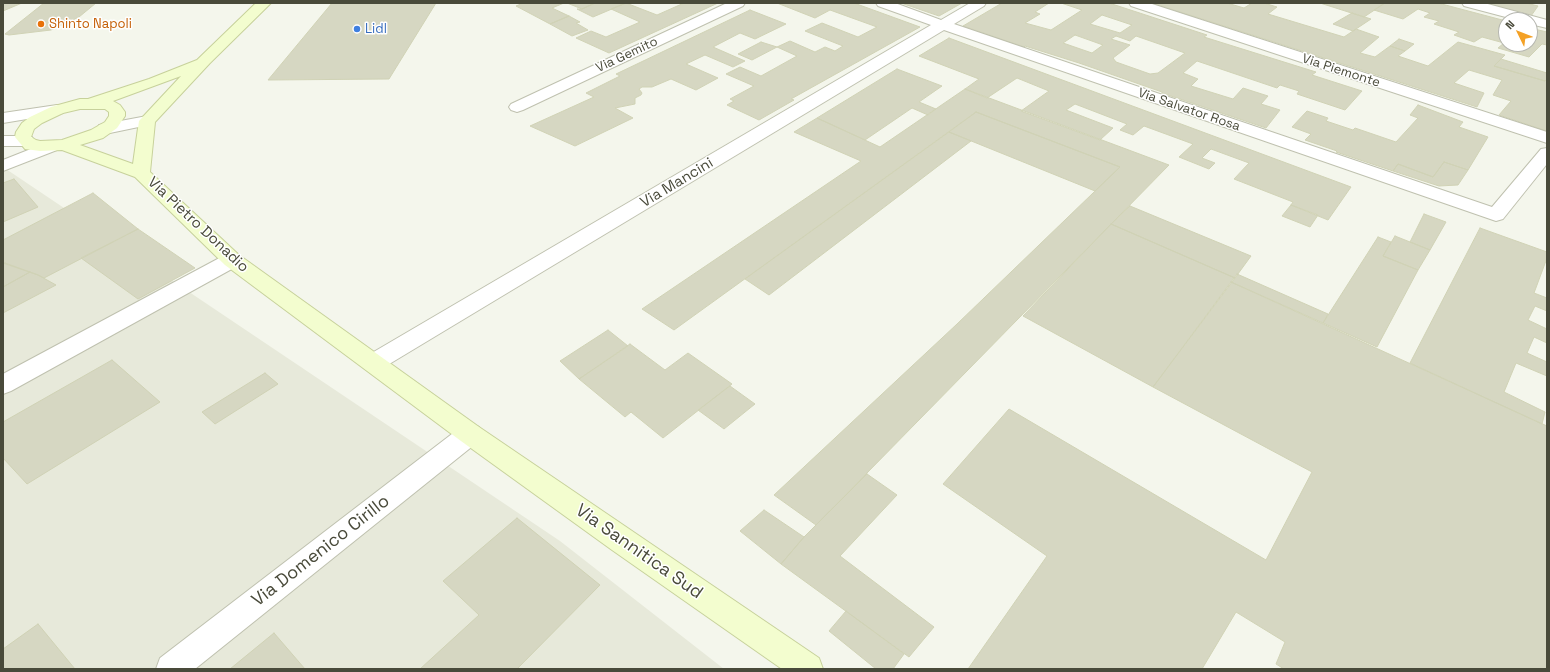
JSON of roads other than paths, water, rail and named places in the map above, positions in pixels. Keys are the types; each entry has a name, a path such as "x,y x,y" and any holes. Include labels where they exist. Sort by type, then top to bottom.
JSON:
{"main road":[{"path":"147,121 264,3"},
{"path":"91,103 154,82 206,60"},
{"path":"91,103 114,108 117,112 115,121 105,129 87,138 58,145 36,145 26,142 23,137 28,126 46,115 57,110 80,104 91,103"},
{"name":"Via Pietro Donadio","path":"147,121 141,173 232,260 470,434"},
{"path":"58,145 141,173"},
{"name":"Via Sannitica Sud","path":"470,434 808,669"}],"street":[{"name":"Via Gemito","path":"517,107 738,3"},
{"name":"Via Salvator Rosa","path":"883,3 1496,215 1547,153"},
{"name":"Via Mancini","path":"373,363 979,3"},
{"name":"Via Piemonte","path":"1136,3 1547,138"},
{"path":"1469,3 1547,24"},
{"path":"3,118 57,110"},
{"path":"117,116 147,121"},
{"path":"105,129 147,121"},
{"path":"3,141 26,142"},
{"path":"3,166 58,145"},
{"path":"3,385 232,260"},
{"name":"Via Domenico Cirillo","path":"171,669 470,434"}],"place":[{"name":"Shinto Napoli","path":"41,24"},
{"name":"Lidl","path":"357,29"}]}
